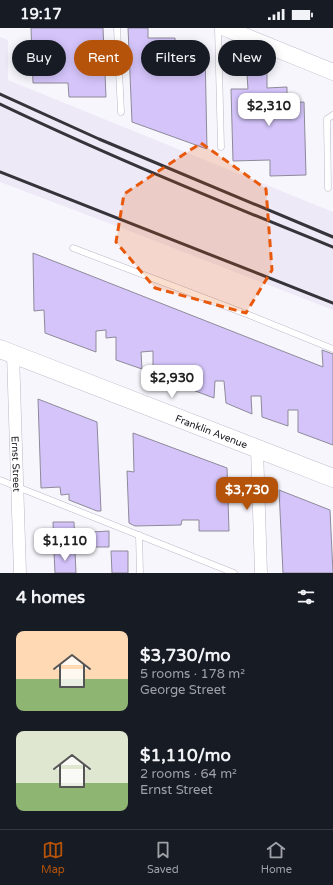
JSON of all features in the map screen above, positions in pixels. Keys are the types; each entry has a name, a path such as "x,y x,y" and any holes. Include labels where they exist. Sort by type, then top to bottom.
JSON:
{"main road":[{"name":"Franklin Avenue","path":"6,352 333,478"}],"street":[{"path":"226,28 333,72"},
{"name":"Ernst Street","path":"6,352 17,487 20,573"},
{"path":"257,448 261,573"}],"lane":[{"path":"117,28 121,112"},
{"path":"218,28 221,147"},
{"path":"328,188 327,120 333,115"},
{"path":"73,248 249,315 333,349"},
{"path":"0,480 234,573"},
{"path":"139,535 140,573"}],"highlighted area":[{"path":"201,143 266,189 272,270 246,313 155,288 116,242 124,194"}],"shaded area":[{"path":"0,37 8,40 8,80 333,212 333,310 0,182"}],"building":[{"path":"31,28 103,28 104,40 74,40 74,76 105,76 106,97 69,97 68,83 33,83 33,76 66,76 66,40 31,40"},
{"path":"128,28 148,28 148,38 175,38 175,40 141,40 141,76 206,76 207,149 132,122 130,76 133,76 133,40 129,40"},
{"path":"247,76 267,76 267,88 287,87 287,103 304,102 306,175 270,176 270,160 233,161 231,89 248,89"},
{"path":"33,253 323,367 322,350 333,354 333,445 298,432 298,410 288,410 288,426 262,417 261,396 251,396 252,414 226,403 224,381 215,381 214,398 190,389 189,367 178,367 178,383 153,373 153,351 141,352 142,369 116,360 116,337 106,338 106,330 96,331 96,352 45,333 44,310 34,311"},
{"path":"38,399 97,422 101,511 97,511 69,500 69,494 61,495 60,487 41,488"},
{"path":"133,433 227,468 229,531 199,531 199,520 182,520 181,525 135,526 129,523 127,471 134,472"},
{"path":"279,490 330,510 333,573 283,573"},
{"path":"53,522 74,522 75,546 54,547"},
{"path":"109,531 109,547 92,547 92,532"},
{"path":"111,551 128,551 128,573 112,573"},
{"path":"54,552 75,552 76,573 55,573"}],"railway":[{"path":"0,94 99,139 333,237"},
{"path":"0,104 165,178 333,247"},
{"path":"0,172 333,303"}]}
